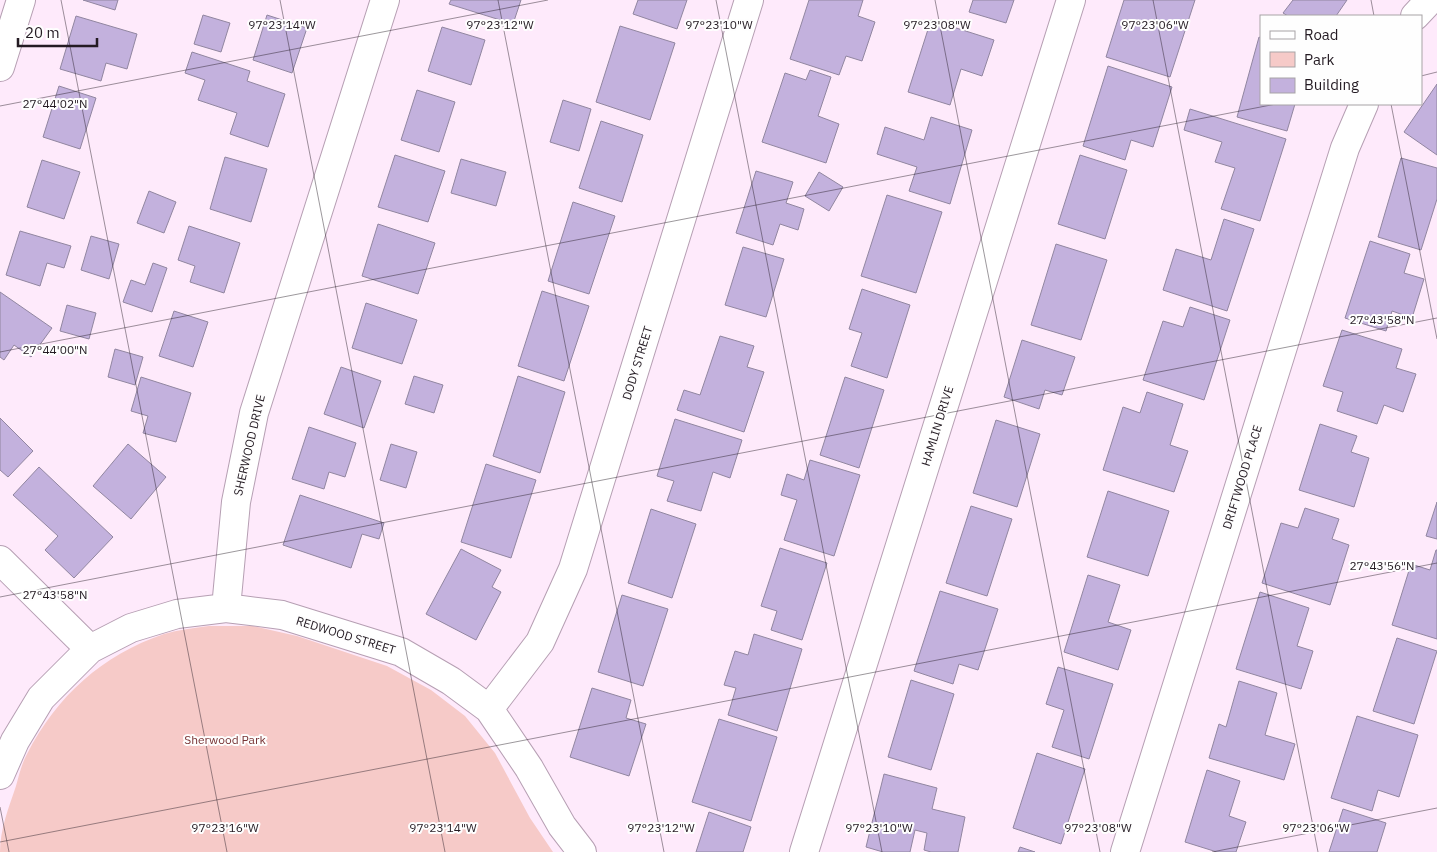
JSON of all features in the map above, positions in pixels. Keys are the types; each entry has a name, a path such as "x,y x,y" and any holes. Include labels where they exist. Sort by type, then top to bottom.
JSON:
{"street":[{"path":"0,67 21,0"},
{"name":"SHERWOOD DRIVE","path":"226,608 236,502 254,413 385,0"},
{"name":"DODY STREET","path":"489,709 540,642 573,568 749,0"},
{"name":"HAMLIN DRIVE","path":"804,852 1070,0"},
{"path":"1417,15 1430,0"},
{"name":"DRIFTWOOD PLACE","path":"1125,852 1345,148 1364,105"},
{"path":"0,560 90,649"},
{"path":"0,775 15,741 41,698 90,649 131,628 177,614 226,608"},
{"name":"REDWOOD STREET","path":"226,608 282,615 401,652 451,681 489,709 529,768 562,826 582,852"}],"green space":[{"name":"Sherwood Park","path":"209,626 253,626 297,636 387,666 431,690 465,716 495,753 530,818 553,852 0,852 3,827 27,754 52,714 67,696 101,666 121,653 164,634"}],"building":[{"path":"83,0 118,0 115,10"},
{"path":"451,0 521,0 513,24 449,4"},
{"path":"638,0 687,0 677,29 633,14"},
{"path":"809,0 863,0 858,16 875,22 862,61 846,56 839,75 790,59"},
{"path":"973,0 1014,0 1006,23 969,12"},
{"path":"1124,0 1195,0 1170,77 1106,57"},
{"path":"1293,0 1347,0 1337,15 1286,15 1283,13"},
{"path":"203,15 230,23 221,52 194,44"},
{"path":"267,15 307,28 292,73 253,60"},
{"path":"76,16 137,34 127,69 106,63 101,81 60,69"},
{"path":"931,20 994,40 982,76 961,69 950,105 908,92"},
{"path":"620,26 675,43 650,120 596,102"},
{"path":"442,27 485,40 471,85 428,71"},
{"path":"1259,37 1260,105 1295,105 1287,131 1237,117"},
{"path":"192,52 250,71 247,81 285,94 268,147 230,134 237,113 198,100 205,80 185,73"},
{"path":"1108,66 1172,87 1153,147 1131,140 1125,160 1083,146"},
{"path":"810,70 831,77 818,116 839,124 826,163 762,142 785,73 806,80"},
{"path":"1437,84 1437,155 1404,132"},
{"path":"59,86 96,98 80,149 43,137"},
{"path":"417,90 455,102 439,152 401,140"},
{"path":"563,100 591,109 579,151 550,142"},
{"path":"1190,109 1286,139 1260,221 1221,209 1235,168 1215,162 1222,142 1184,130"},
{"path":"931,117 972,130 950,204 909,191 917,167 877,154 885,127 924,140"},
{"path":"601,121 643,135 622,202 579,188"},
{"path":"395,155 445,171 428,222 378,207"},
{"path":"1080,155 1127,170 1105,239 1058,224"},
{"path":"225,157 267,169 251,222 210,209"},
{"path":"1401,158 1437,168 1437,199 1421,250 1378,237"},
{"path":"461,159 506,172 496,206 451,193"},
{"path":"42,160 80,172 64,219 27,207"},
{"path":"756,171 793,182 786,203 804,209 798,230 780,224 773,245 736,233"},
{"path":"819,172 843,187 829,211 805,196"},
{"path":"149,191 176,202 164,233 137,223"},
{"path":"887,195 942,212 916,293 861,276"},
{"path":"573,202 615,216 589,294 548,281"},
{"path":"1224,219 1254,229 1227,311 1163,290 1176,249 1211,260"},
{"path":"378,224 435,243 418,294 362,276"},
{"path":"189,226 240,243 224,293 190,282 195,266 178,260"},
{"path":"20,231 71,246 64,268 47,263 40,286 6,275"},
{"path":"91,236 119,244 109,279 81,270"},
{"path":"1370,241 1410,254 1404,273 1424,279 1412,318 1392,311 1386,331 1345,318"},
{"path":"1056,244 1107,260 1081,340 1031,325"},
{"path":"743,247 784,259 766,317 725,305"},
{"path":"153,263 167,268 152,312 123,302 131,280 145,285"},
{"path":"862,289 910,305 887,378 851,366 862,333 849,329"},
{"path":"542,291 589,306 564,381 518,366"},
{"path":"0,292 52,328 31,357 14,345 4,360 0,357"},
{"path":"366,303 417,320 402,364 352,348"},
{"path":"67,305 96,313 89,339 60,331"},
{"path":"1190,307 1230,320 1204,400 1143,380 1163,321 1183,327"},
{"path":"174,311 208,322 193,367 159,356"},
{"path":"1342,330 1402,349 1396,368 1416,374 1403,412 1384,405 1377,424 1337,411 1343,392 1323,386"},
{"path":"720,336 754,346 747,367 764,372 744,432 677,410 684,390 700,395"},
{"path":"1022,340 1075,357 1062,395 1045,390 1039,409 1004,397"},
{"path":"115,349 143,357 135,385 108,377"},
{"path":"341,367 381,381 364,428 324,414"},
{"path":"414,376 443,385 434,413 405,404"},
{"path":"518,376 565,392 540,473 493,456"},
{"path":"141,377 191,393 176,442 143,433 148,416 131,411"},
{"path":"845,377 884,390 859,468 820,455"},
{"path":"1147,392 1183,404 1170,445 1188,451 1174,492 1103,470 1123,407 1140,413"},
{"path":"0,418 33,451 8,477 0,470"},
{"path":"675,419 742,440 730,478 713,472 701,511 667,501 674,481 657,476"},
{"path":"996,420 1040,434 1017,507 973,493"},
{"path":"1320,424 1357,436 1351,452 1369,458 1354,507 1299,490"},
{"path":"309,427 356,443 345,477 329,472 324,489 292,479"},
{"path":"128,444 166,477 131,519 93,486"},
{"path":"391,444 417,452 406,488 380,480"},
{"path":"810,460 860,475 834,556 784,540 797,500 781,495 787,474 804,480"},
{"path":"486,464 536,480 511,558 461,542"},
{"path":"39,467 113,537 74,578 45,550 58,536 13,495"},
{"path":"1108,491 1169,511 1148,576 1087,557"},
{"path":"300,495 384,523 379,539 362,534 351,568 283,545"},
{"path":"1437,502 1437,539 1426,536"},
{"path":"971,506 1012,519 987,596 946,583"},
{"path":"1305,508 1339,519 1332,539 1349,545 1330,605 1262,583 1281,523 1298,528"},
{"path":"651,509 696,524 672,598 628,583"},
{"path":"780,548 827,563 802,640 771,630 777,611 761,606"},
{"path":"461,549 501,570 492,587 501,592 476,640 426,614"},
{"path":"1436,550 1437,639 1392,625 1411,564 1430,570"},
{"path":"1088,575 1120,585 1108,622 1131,630 1118,670 1064,652"},
{"path":"940,591 998,609 978,670 959,664 953,684 914,671"},
{"path":"1260,592 1309,608 1297,646 1313,651 1301,689 1236,669"},
{"path":"622,595 668,609 643,686 598,672"},
{"path":"754,634 802,649 777,731 728,715 736,688 724,685 735,651 748,655"},
{"path":"1397,638 1437,651 1414,724 1373,711"},
{"path":"1058,667 1113,684 1089,759 1052,747 1064,710 1046,704"},
{"path":"911,680 954,694 931,770 888,757"},
{"path":"1239,681 1277,693 1265,735 1295,744 1284,780 1209,758 1219,724 1226,727"},
{"path":"592,688 631,700 626,718 646,724 629,776 570,757"},
{"path":"1357,716 1418,735 1399,797 1378,790 1372,811 1331,798"},
{"path":"719,719 777,737 751,821 692,802"},
{"path":"1037,753 1085,769 1061,844 1013,828"},
{"path":"1207,770 1240,781 1229,816 1246,822 1236,852 1217,852 1185,842"},
{"path":"884,774 937,788 932,809 965,817 958,852 931,852 924,850 927,833 915,830 910,852 883,852 866,847"},
{"path":"1343,809 1386,823 1377,852 1329,852"},
{"path":"709,812 751,827 743,852 696,852"},
{"path":"1020,847 1035,852 1018,852"}]}
